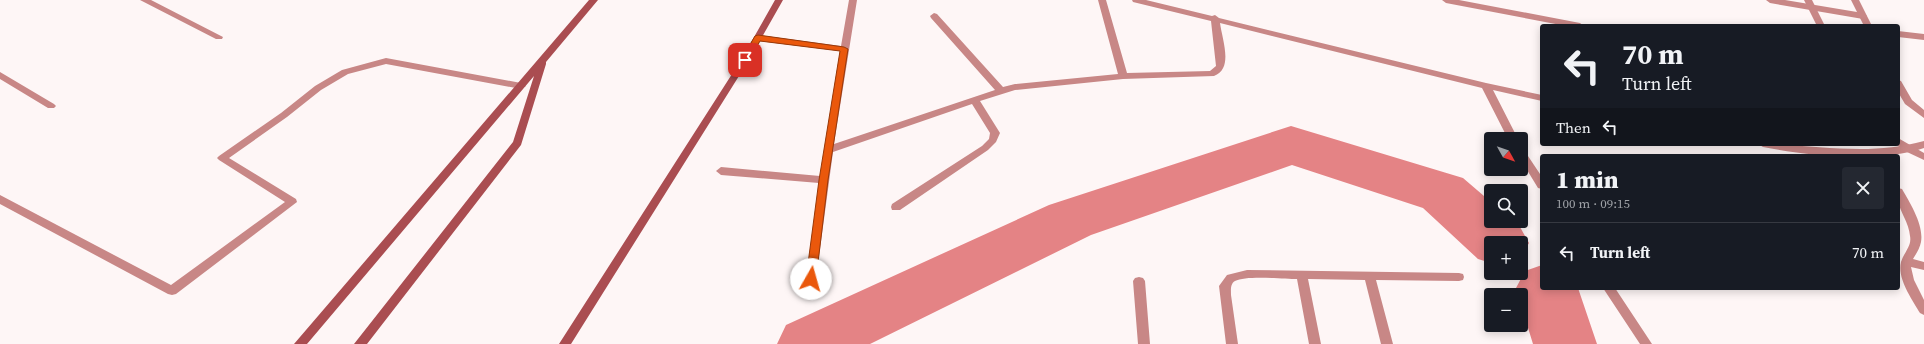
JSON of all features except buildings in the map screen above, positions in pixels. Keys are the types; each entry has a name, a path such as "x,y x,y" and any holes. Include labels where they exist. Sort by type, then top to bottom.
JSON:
{"main road":[{"path":"300,344 594,0"},
{"path":"565,344 745,60 779,0"},
{"path":"360,344 518,143 543,61"}],"street":[{"path":"144,0 219,37"},
{"path":"811,279 823,180 853,0"},
{"path":"1102,0 1123,76"},
{"path":"1139,0 1486,86 1540,98"},
{"path":"1446,0 1570,24"},
{"path":"1770,0 1810,4 1863,16"},
{"path":"1855,0 1867,24"},
{"path":"1810,4 1821,24"},
{"path":"934,16 1001,91"},
{"path":"828,150 1015,87 1123,76 1211,74 1221,68 1215,18"},
{"path":"1900,34 1924,37"},
{"path":"758,38 844,49"},
{"path":"0,199 172,291 292,202 222,158 284,115 318,88 345,72 386,60 521,86"},
{"path":"0,75 51,106"},
{"path":"1486,86 1509,132"},
{"path":"1900,88 1908,102 1924,115"},
{"path":"896,207 985,148 993,140 995,133 974,100"},
{"path":"1900,142 1910,150 1924,157"},
{"path":"1777,146 1845,154 1881,154 1910,150 1924,144"},
{"path":"1528,163 1540,182"},
{"path":"721,171 823,180"},
{"path":"1900,196 1911,220 1916,240 1907,262 1910,282 1924,310"},
{"path":"1907,262 1924,266"},
{"path":"1232,344 1225,295 1225,286 1231,278 1247,274 1459,277"},
{"path":"1302,275 1315,344"},
{"path":"1369,276 1387,344"},
{"path":"1139,281 1144,344"},
{"path":"1610,290 1646,344"}],"waterway":[{"path":"809,344 1070,220 1291,145 1443,193 1491,236"},
{"path":"1548,290 1565,344"}],"route":[{"path":"745,60 758,38 844,49 823,180 811,279"}]}
